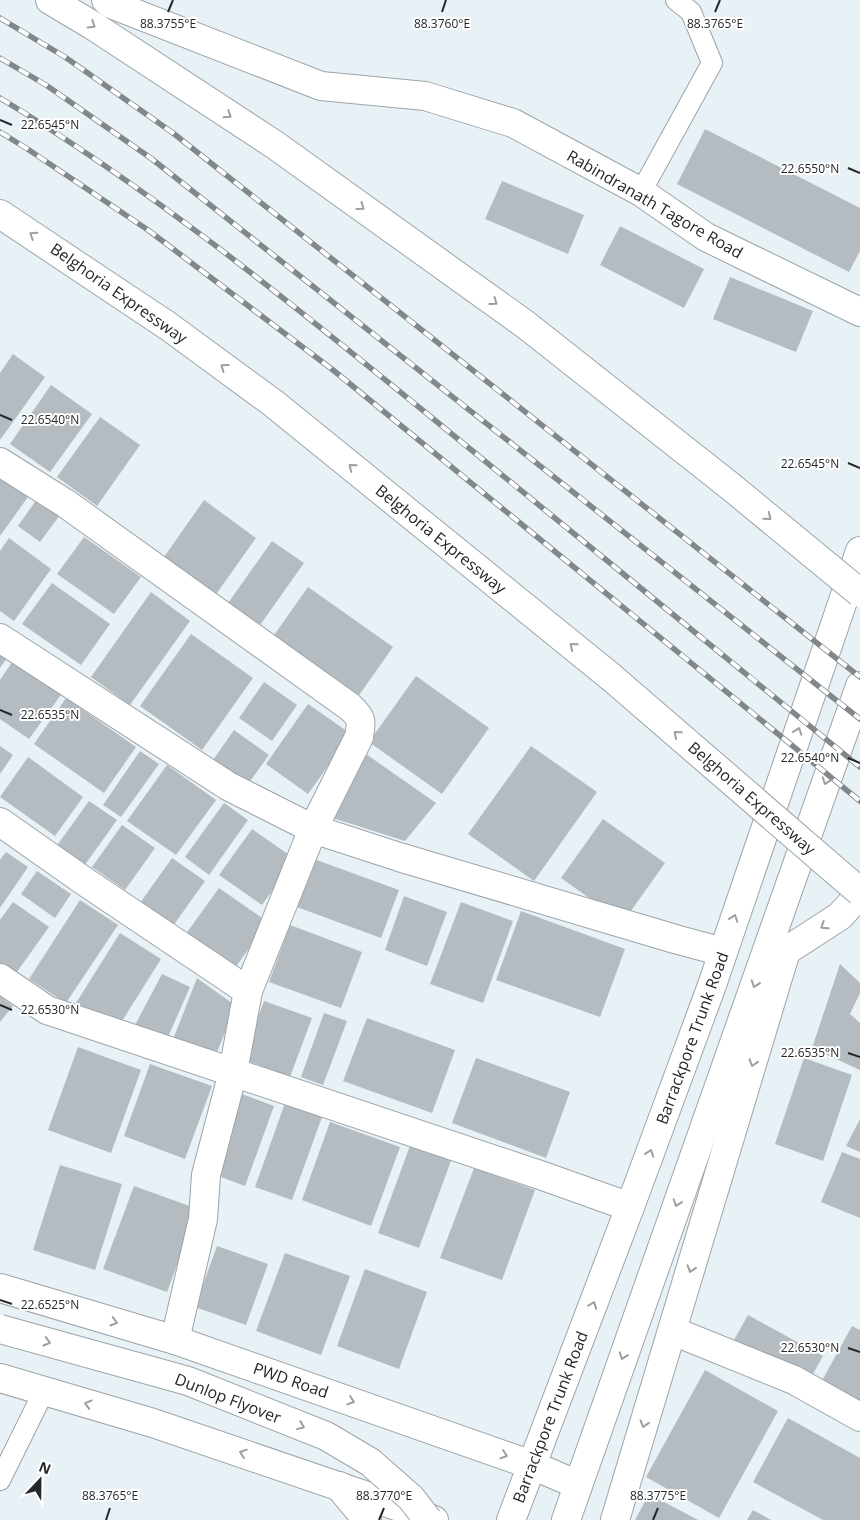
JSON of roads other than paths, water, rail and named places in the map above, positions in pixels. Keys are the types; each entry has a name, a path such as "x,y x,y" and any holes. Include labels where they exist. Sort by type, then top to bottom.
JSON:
{"main road":[{"path":"50,0 92,25 275,145 526,325 730,486 860,593"},
{"name":"Rabindranath Tagore Road","path":"106,0 111,4 321,86 425,96 513,123 641,192 706,237 860,312"},
{"name":"Belghoria Expressway","path":"0,214 168,326 273,403 611,677 860,893"},
{"path":"0,462 72,509 350,707 359,716 362,724 359,737 313,829 248,991 233,1072 206,1175 203,1219 175,1340"},
{"name":"Barrackpore Trunk Road","path":"511,1520 711,988 860,551"},
{"path":"0,638 228,786 313,829 418,863 723,952"},
{"path":"566,1520 860,686"},
{"path":"0,822 248,991"},
{"path":"615,1520 786,951 840,916 860,893"},
{"path":"0,978 47,1010 543,1176 630,1207"},
{"name":"PWD Road","path":"0,1288 175,1340 532,1465 578,1485"},
{"name":"Dunlop Flyover","path":"0,1329 188,1381 326,1436 370,1462 411,1498 428,1520"},
{"path":"672,1331 794,1380 860,1417"},
{"path":"0,1378 153,1423 434,1520"},
{"path":"339,1486 367,1520"}],"lane":[{"path":"641,192 712,63 691,12 676,0"},
{"path":"2,1471 44,1391"}],"railway":[{"path":"0,18 65,57 173,133 860,677"},
{"path":"0,58 46,85 152,159 860,719"},
{"path":"0,98 57,133 167,210 327,332 860,767"},
{"path":"0,132 148,230 333,370 860,801"}]}
